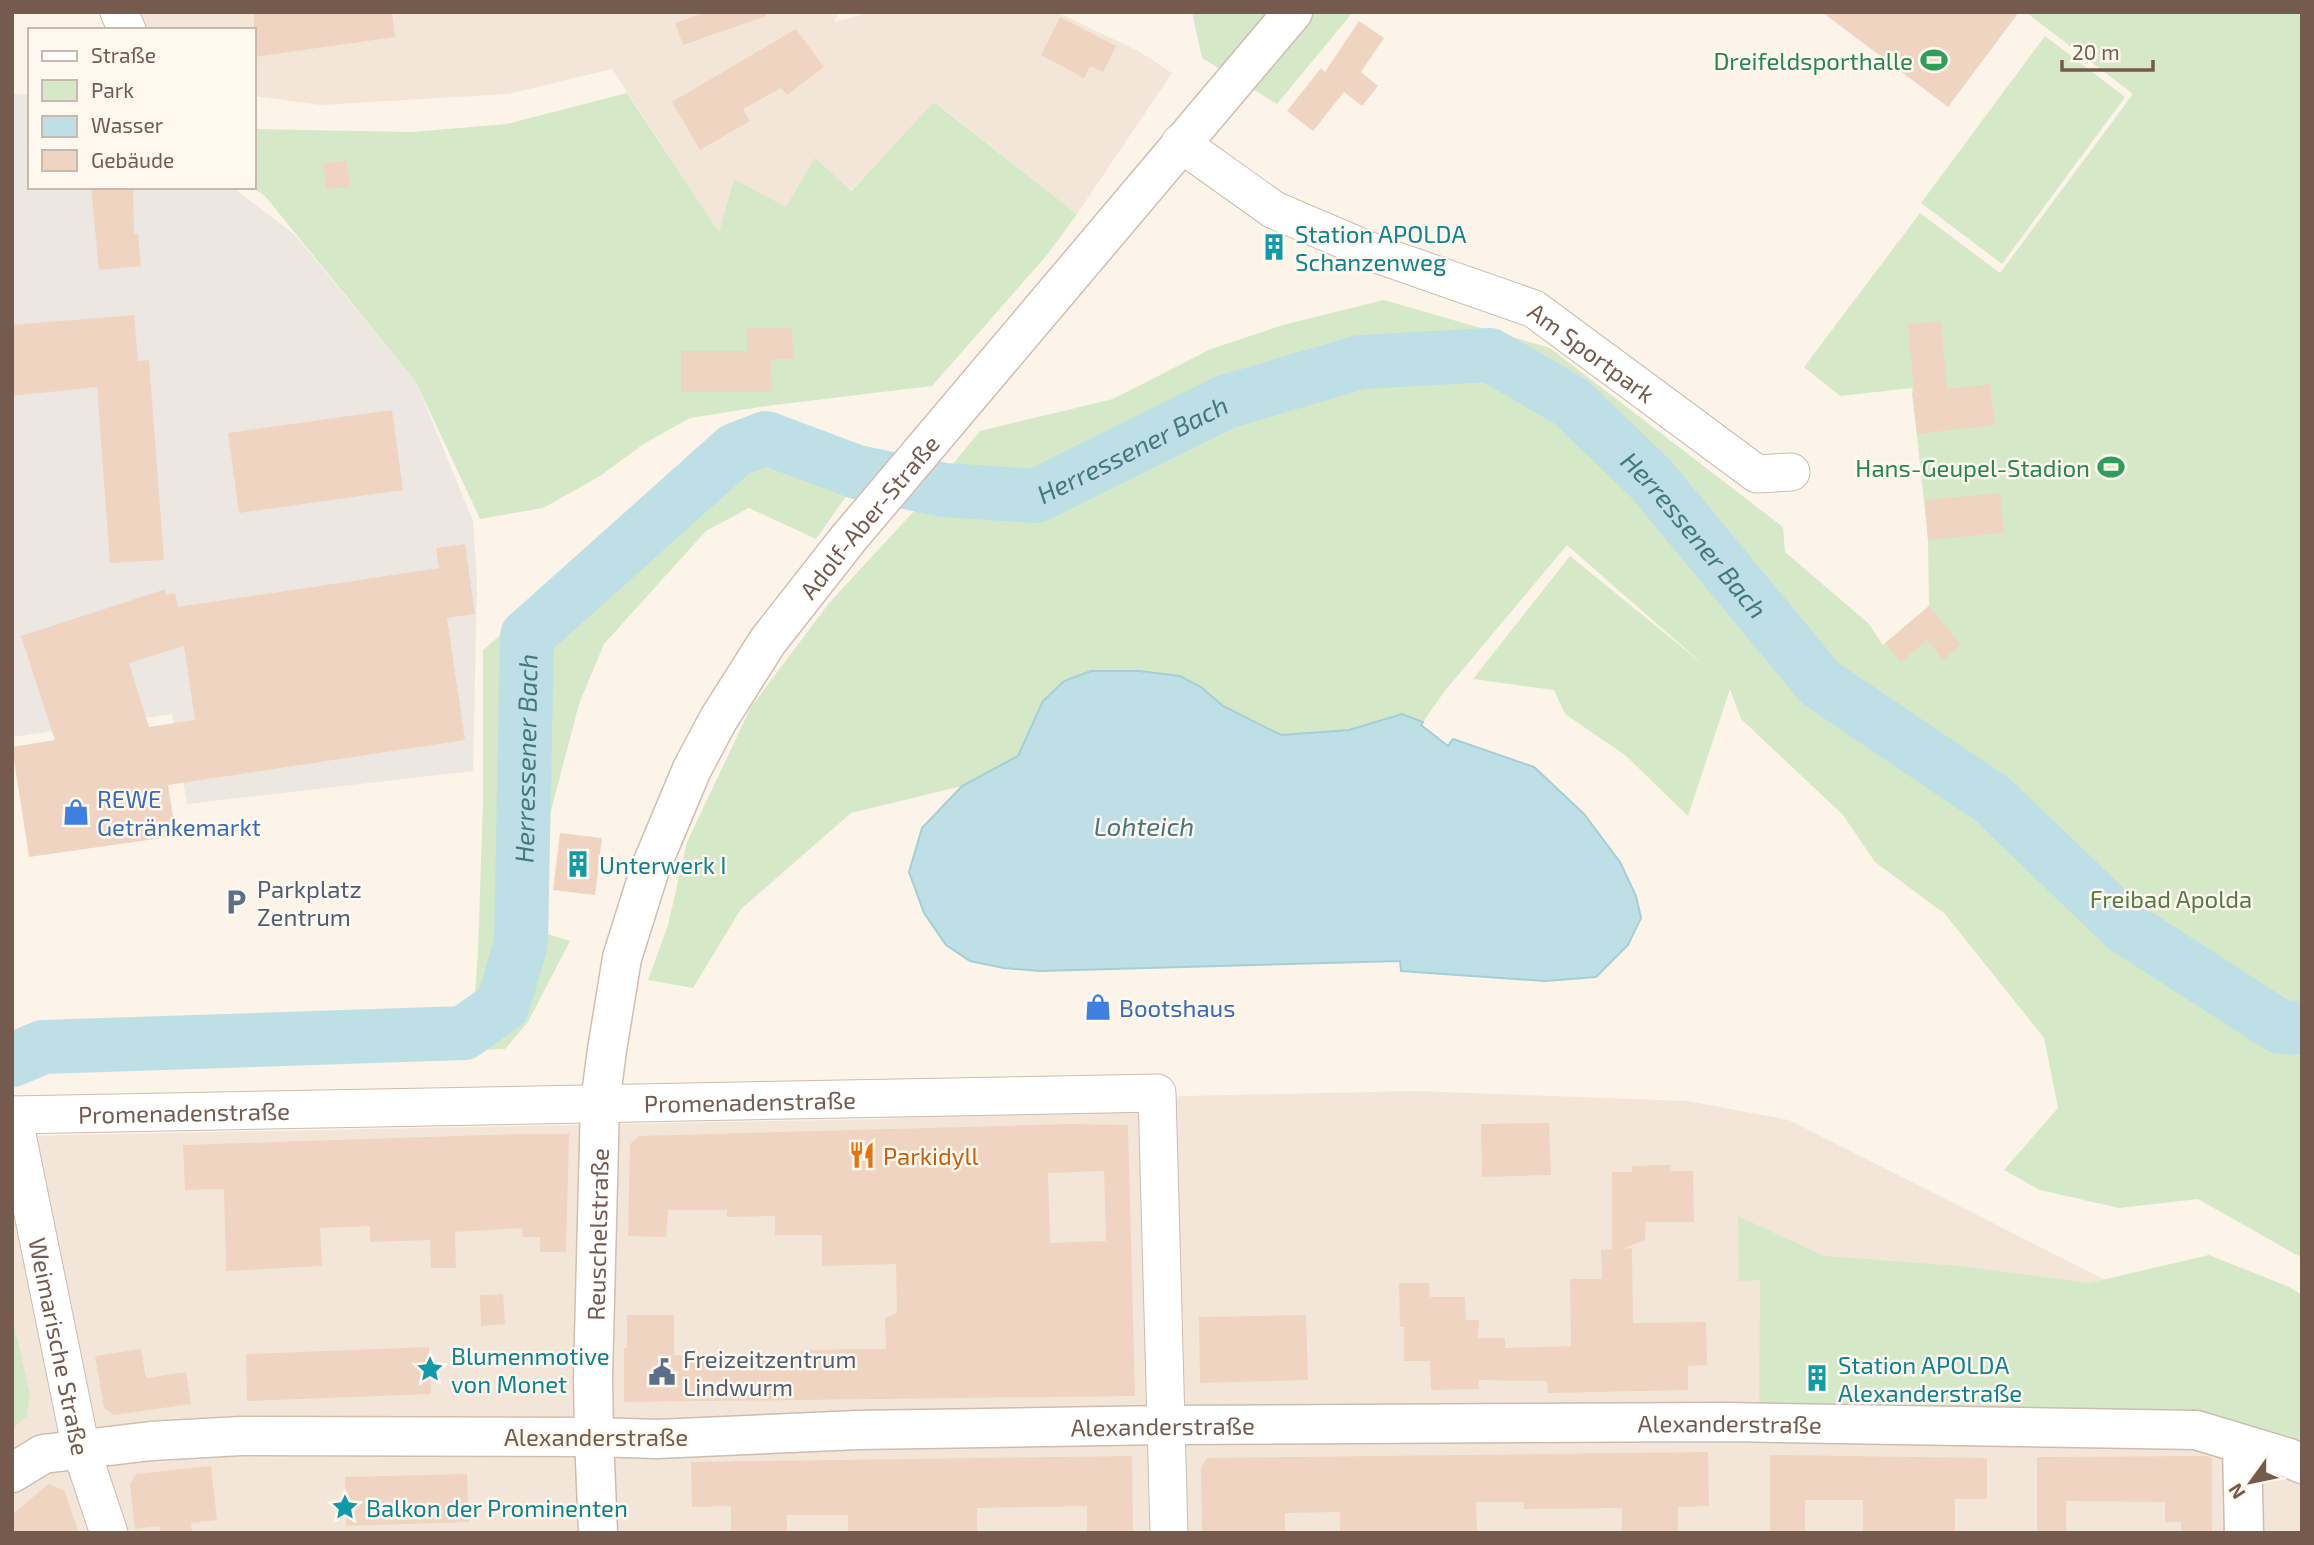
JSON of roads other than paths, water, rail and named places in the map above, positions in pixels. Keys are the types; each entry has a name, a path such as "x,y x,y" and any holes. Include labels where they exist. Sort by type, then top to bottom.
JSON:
{"main road":[{"name":"Adolf-Aber-Straße","path":"600,1103 622,958 650,869 692,769 718,720 768,641 876,506 1293,12"},
{"name":"Reuschelstraße","path":"597,1533 593,1377 600,1103"},
{"name":"Alexanderstraße","path":"12,1473 43,1454 151,1441 241,1436 657,1439 858,1430 1165,1425 1726,1422 2196,1430 2302,1464"},
{"path":"2242,1445 2244,1533"}],"street":[{"path":"119,12 126,28"},
{"name":"Am Sportpark","path":"1180,143 1274,210 1377,254 1534,309 1757,474 1791,472"},
{"name":"Promenadenstraße","path":"13,1115 1157,1093 1165,1425"},
{"name":"Weimarische Straße","path":"13,1115 81,1449 108,1533"},
{"path":"1165,1425 1169,1533"}],"water":[{"name":"Lohteich","path":"1091,671 1139,671 1180,676 1201,687 1223,706 1281,735 1349,730 1402,714 1423,722 1421,725 1448,746 1453,739 1534,767 1584,814 1620,862 1636,896 1641,918 1628,945 1596,977 1545,981 1401,971 1400,961 1041,971 1004,968 970,961 946,945 924,913 909,872 922,828 962,786 1018,756 1043,701 1064,681"}],"waterway":[{"name":"Herressener Bach","path":"12,1060 43,1047 464,1033 503,1005 521,943 527,636 735,450 766,438 857,472 944,490 1036,496 1225,402 1361,362 1490,355 1571,402 1651,479 1820,683 1993,800 2125,927 2280,1027 2302,1028"}],"place":[{"name":"Dreifeldsporthalle","path":"1934,60"},
{"name":"Station APOLDA Schanzenweg","path":"1274,247"},
{"name":"Hans-Geupel-Stadion","path":"2111,467"},
{"name":"REWE Getränkemarkt","path":"76,812"},
{"name":"Unterwerk I","path":"578,864"},
{"name":"Parkplatz Zentrum","path":"236,902"},
{"name":"Bootshaus","path":"1098,1007"},
{"name":"Parkidyll","path":"862,1155"},
{"name":"Blumenmotive von Monet","path":"430,1369"},
{"name":"Freizeitzentrum Lindwurm","path":"662,1372"},
{"name":"Station APOLDA Alexanderstraße","path":"1817,1378"},
{"name":"Balkon der Prominenten","path":"345,1507"}],"park label":[{"name":"Freibad Apolda","path":"2171,898"}]}
